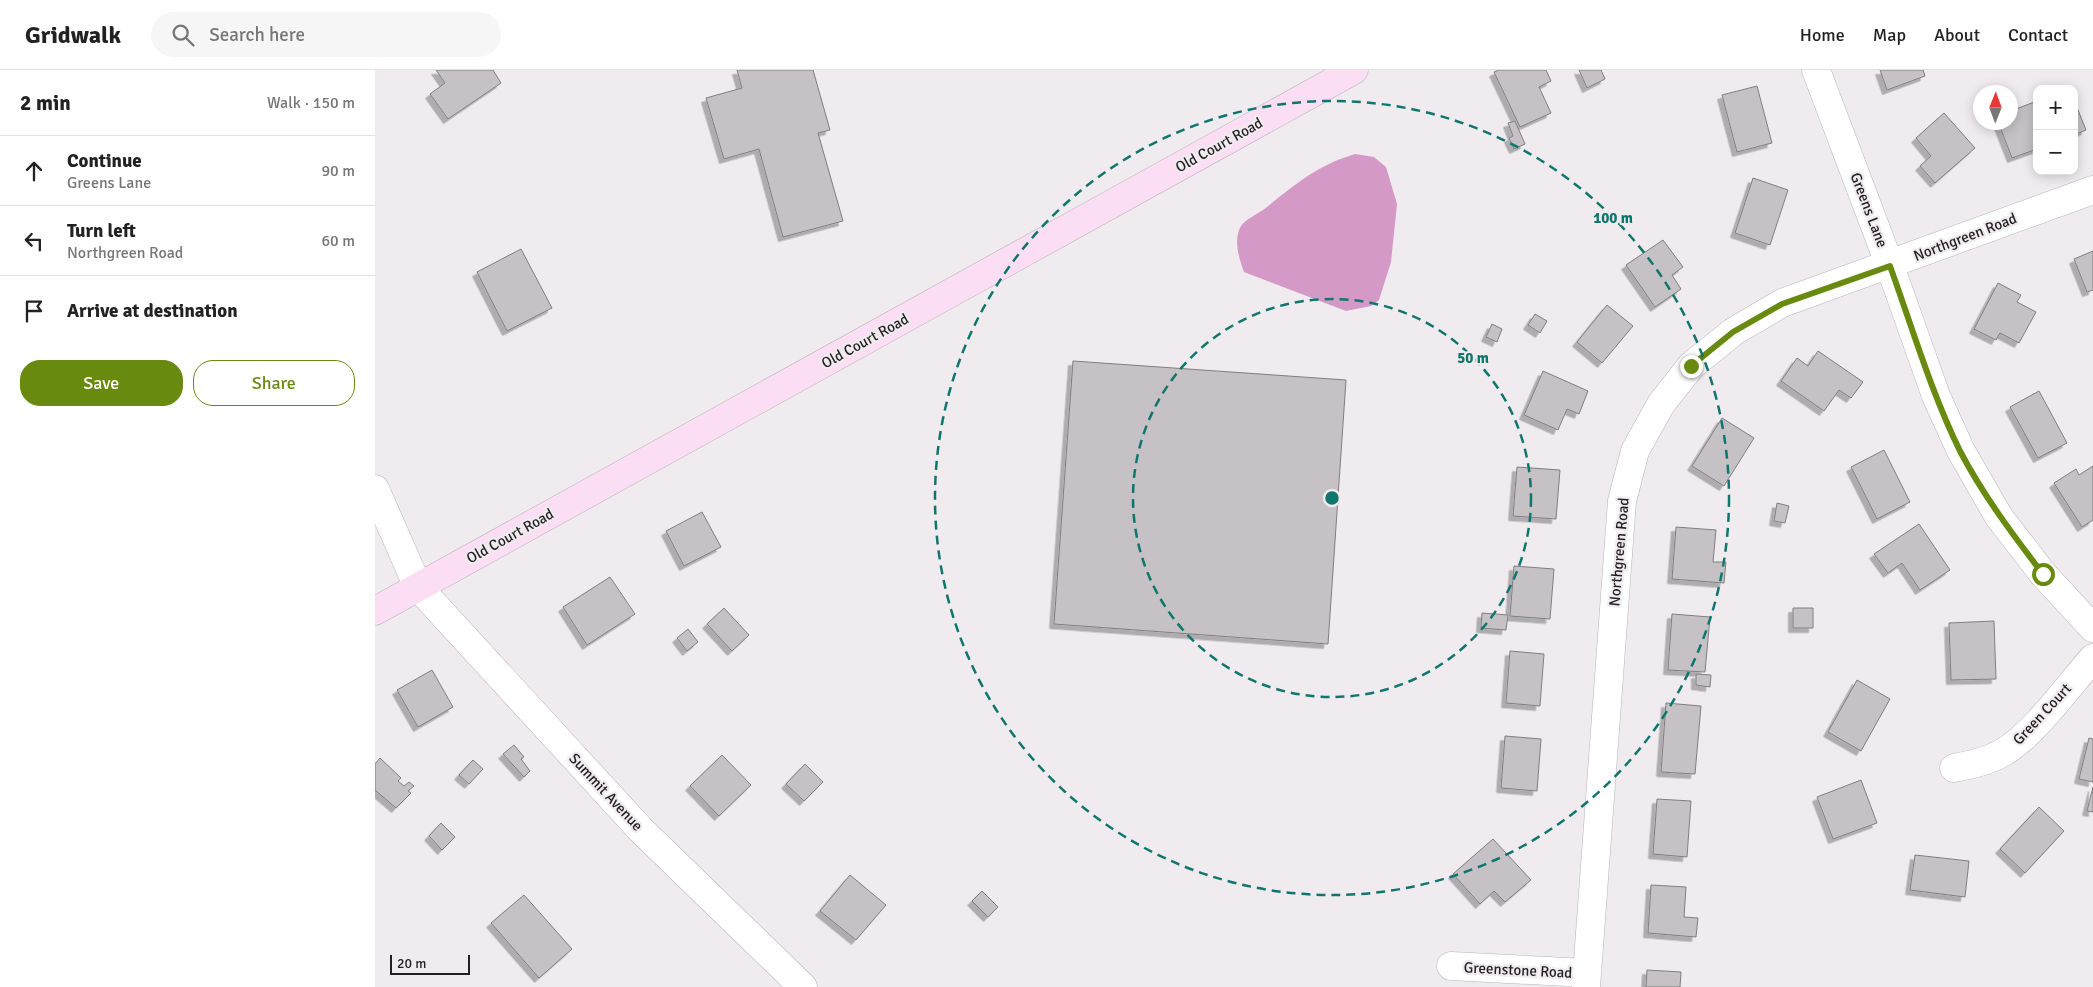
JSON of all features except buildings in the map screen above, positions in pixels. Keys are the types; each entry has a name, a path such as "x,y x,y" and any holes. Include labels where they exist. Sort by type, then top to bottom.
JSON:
{"main road":[{"name":"Old Court Road","path":"375,611 1354,70"}],"street":[{"name":"Greens Lane","path":"1816,70 1890,266 1936,396 1961,451 1999,517 2043,574 2093,628"},
{"name":"Northgreen Road","path":"1586,980 1622,501 1635,451 1661,404 1691,366 1733,332 1782,304 2093,190"},
{"name":"Summit Avenue","path":"375,489 418,587 641,830 803,987"},
{"name":"Green Court","path":"1954,768 1979,763 2003,753 2025,736 2093,658"},
{"name":"Greenstone Road","path":"1451,966 1586,980"}],"shaded area":[{"path":"1355,154 1374,157 1386,167 1397,204 1391,262 1379,300 1371,306 1346,311 1244,272 1237,243 1241,226 1317,170"}],"route":[{"path":"1691,366 1733,332 1782,304 1890,266 1936,396 1961,451 1999,517 2043,574"}]}
